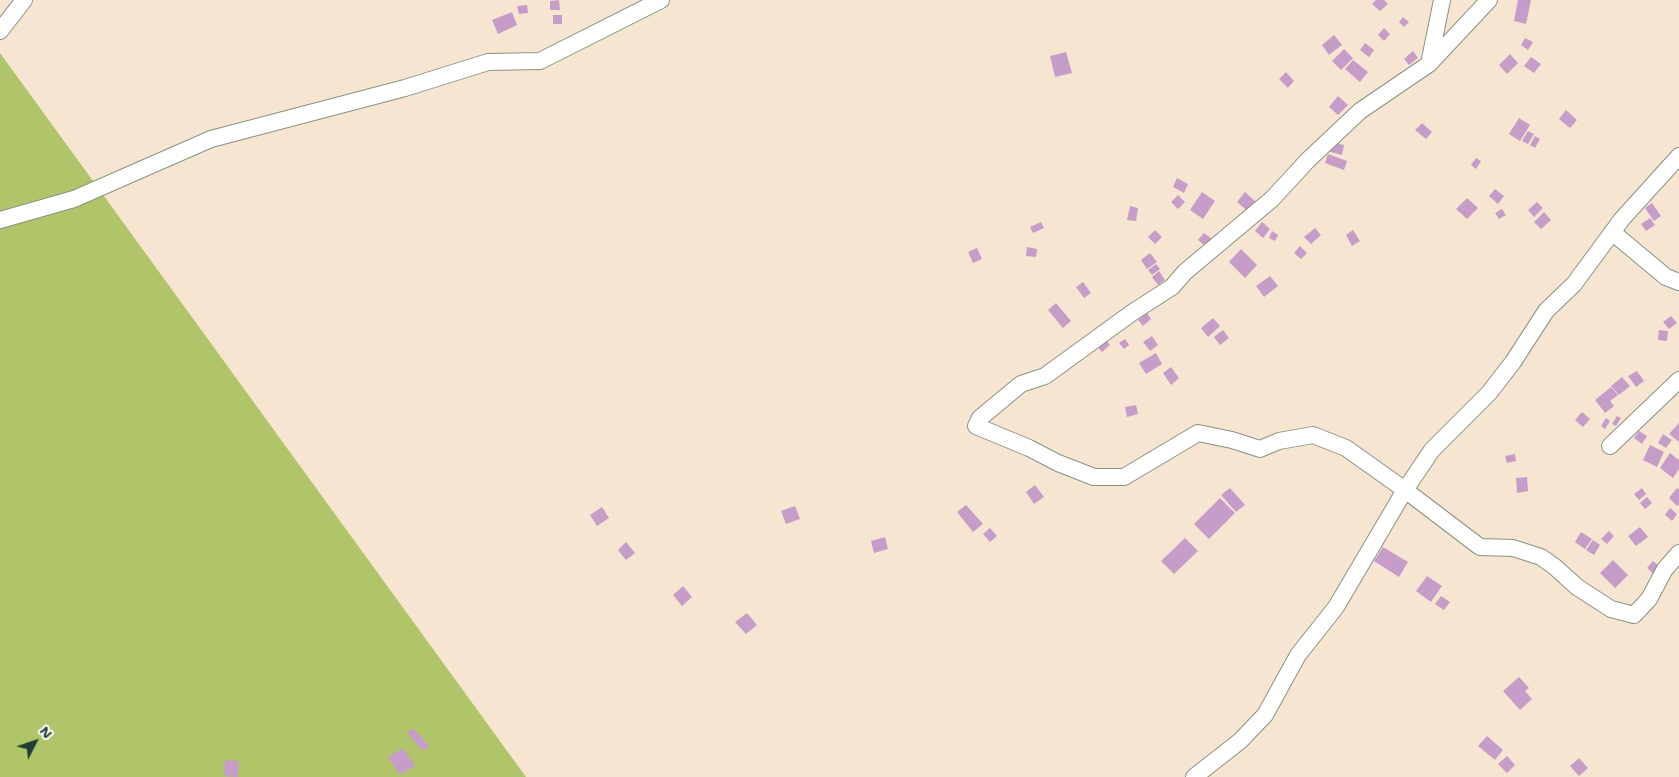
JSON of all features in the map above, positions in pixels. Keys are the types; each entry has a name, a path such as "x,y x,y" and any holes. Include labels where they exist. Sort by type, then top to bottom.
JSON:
{"street":[{"path":"0,31 24,0"},
{"path":"0,220 74,199 210,139 405,88 488,62 540,61 661,0"},
{"path":"1429,64 1442,0"},
{"path":"1489,0 1429,64 1360,111 1308,160 1272,199 1185,272 1172,287 1132,312 1045,376 1021,384 980,418 976,426 1029,448 1058,463 1094,476 1104,477 1124,477 1198,433 1232,440 1260,449 1279,442 1313,435 1346,448 1405,490 1480,548 1513,548 1541,557 1555,566 1577,587 1611,609 1634,615 1649,600 1665,569 1679,553"},
{"path":"1194,777 1240,741 1265,715 1298,655 1336,607 1405,490 1432,450 1489,393 1513,362 1546,311 1574,284 1622,219 1679,156"},
{"path":"1612,232 1666,277 1679,282"},
{"path":"1610,446 1679,380"}],"green space":[{"path":"0,53 526,777 0,777"}],"building":[{"path":"559,0 560,10 550,10 550,1"},
{"path":"1376,0 1384,0 1388,4 1380,11 1372,4"},
{"path":"1518,0 1531,0 1526,24 1514,21"},
{"path":"527,5 528,13 519,14 517,6"},
{"path":"512,12 517,25 498,34 492,20"},
{"path":"553,15 562,15 562,24 553,24"},
{"path":"1403,17 1409,22 1404,27 1399,22"},
{"path":"1384,28 1390,34 1384,41 1378,35"},
{"path":"1334,35 1342,45 1329,55 1322,45"},
{"path":"1525,38 1533,42 1528,50 1521,45"},
{"path":"1365,43 1374,50 1369,57 1360,50"},
{"path":"1344,49 1353,58 1341,70 1332,61"},
{"path":"1413,51 1418,58 1409,65 1404,59"},
{"path":"1066,52 1072,73 1055,77 1050,56"},
{"path":"1510,54 1518,63 1507,74 1499,65"},
{"path":"1531,57 1541,64 1534,73 1524,66"},
{"path":"1353,60 1368,72 1360,82 1345,69"},
{"path":"1286,72 1294,81 1288,88 1279,79"},
{"path":"1338,96 1348,105 1338,115 1329,107"},
{"path":"1566,110 1577,120 1570,128 1559,119"},
{"path":"1519,118 1530,125 1520,141 1509,134"},
{"path":"1422,123 1432,132 1426,139 1415,130"},
{"path":"1528,131 1534,134 1528,144 1522,141"},
{"path":"1535,136 1540,139 1535,148 1530,145"},
{"path":"1330,141 1344,145 1342,155 1327,151"},
{"path":"1328,154 1347,161 1344,170 1325,163"},
{"path":"1476,158 1481,161 1476,169 1471,165"},
{"path":"1177,178 1188,184 1184,193 1173,187"},
{"path":"1495,189 1504,196 1498,204 1489,196"},
{"path":"1202,192 1215,201 1203,219 1190,210"},
{"path":"1245,192 1258,204 1250,213 1237,202"},
{"path":"1178,195 1185,202 1178,209 1171,202"},
{"path":"1467,198 1478,208 1467,219 1456,209"},
{"path":"1537,202 1543,208 1534,217 1528,210"},
{"path":"1652,203 1661,216 1654,221 1645,208"},
{"path":"1130,206 1138,208 1136,221 1127,220"},
{"path":"1502,209 1506,215 1499,219 1495,213"},
{"path":"1544,212 1551,220 1541,229 1534,222"},
{"path":"1650,218 1655,225 1646,231 1641,224"},
{"path":"1041,222 1044,228 1033,233 1030,227"},
{"path":"1262,222 1270,229 1263,238 1255,231"},
{"path":"1315,228 1321,235 1311,244 1304,237"},
{"path":"1155,230 1162,237 1155,244 1148,237"},
{"path":"1353,230 1360,241 1352,246 1346,235"},
{"path":"1272,231 1278,235 1275,241 1269,238"},
{"path":"1204,233 1212,239 1205,246 1198,240"},
{"path":"1300,246 1307,253 1301,259 1294,253"},
{"path":"1027,247 1037,249 1036,257 1026,256"},
{"path":"977,248 982,259 973,263 968,252"},
{"path":"1241,249 1257,265 1245,278 1229,262"},
{"path":"1150,253 1157,262 1147,269 1141,260"},
{"path":"1156,264 1160,269 1152,275 1148,270"},
{"path":"1159,271 1165,280 1158,285 1152,277"},
{"path":"1270,276 1278,286 1264,297 1256,286"},
{"path":"1083,282 1091,293 1084,298 1076,287"},
{"path":"1056,303 1071,321 1063,328 1048,310"},
{"path":"1147,313 1151,319 1143,326 1138,320"},
{"path":"1671,316 1677,323 1669,329 1663,322"},
{"path":"1213,318 1220,326 1208,337 1201,328"},
{"path":"1223,330 1229,338 1220,345 1214,337"},
{"path":"1659,330 1668,331 1667,341 1658,340"},
{"path":"1152,336 1158,345 1150,351 1143,342"},
{"path":"1105,339 1110,345 1102,352 1097,346"},
{"path":"1125,339 1129,345 1124,349 1119,343"},
{"path":"1156,353 1162,364 1146,374 1139,363"},
{"path":"1171,367 1179,378 1171,385 1163,373"},
{"path":"1637,371 1644,381 1636,387 1628,376"},
{"path":"1622,377 1630,386 1619,395 1611,386"},
{"path":"1611,387 1618,395 1610,401 1614,406 1605,413 1595,400"},
{"path":"1136,405 1138,414 1127,417 1125,407"},
{"path":"1582,412 1590,419 1583,427 1575,420"},
{"path":"1617,416 1621,418 1616,426 1612,424"},
{"path":"1606,418 1610,421 1605,429 1601,426"},
{"path":"1679,423 1679,442 1669,434"},
{"path":"1639,431 1647,436 1642,444 1634,438"},
{"path":"1663,434 1672,440 1666,448 1658,443"},
{"path":"1650,445 1664,452 1657,467 1643,460"},
{"path":"1670,453 1679,460 1679,469 1673,478 1660,468"},
{"path":"1515,454 1516,461 1507,463 1505,456"},
{"path":"1527,477 1528,491 1517,493 1516,478"},
{"path":"1035,485 1044,497 1034,504 1026,492"},
{"path":"1230,488 1245,505 1236,512 1221,495"},
{"path":"1642,488 1646,494 1639,500 1634,494"},
{"path":"1677,488 1679,490 1679,504 1677,506 1669,498"},
{"path":"1647,497 1652,503 1645,509 1640,503"},
{"path":"1220,498 1235,513 1209,539 1194,524"},
{"path":"966,505 983,524 973,532 957,512"},
{"path":"795,506 800,519 786,524 781,511"},
{"path":"602,507 609,518 597,526 590,515"},
{"path":"1670,508 1677,514 1672,521 1665,515"},
{"path":"1640,527 1648,537 1636,546 1628,536"},
{"path":"990,528 997,536 990,542 983,534"},
{"path":"1609,531 1614,536 1607,544 1601,539"},
{"path":"1581,532 1592,539 1585,549 1575,542"},
{"path":"885,537 888,549 874,553 871,541"},
{"path":"1185,538 1198,551 1174,574 1161,561"},
{"path":"1593,540 1600,545 1594,555 1586,550"},
{"path":"626,542 635,553 626,560 618,550"},
{"path":"1383,547 1408,562 1399,577 1374,561"},
{"path":"1613,560 1628,575 1615,588 1600,573"},
{"path":"1653,561 1663,569 1657,577 1647,568"},
{"path":"1427,576 1442,586 1431,602 1416,591"},
{"path":"683,586 692,597 682,606 673,595"},
{"path":"1441,596 1450,602 1444,610 1435,604"},
{"path":"747,613 757,625 746,634 735,622"},
{"path":"1519,677 1529,688 1525,691 1532,699 1520,710 1503,691"},
{"path":"413,728 429,746 423,751 407,733"},
{"path":"1487,736 1503,750 1495,760 1478,746"},
{"path":"403,748 415,766 400,775 388,757"},
{"path":"1507,756 1515,765 1507,773 1498,764"},
{"path":"1579,758 1588,768 1579,776 1570,766"},
{"path":"225,760 239,761 238,777 224,776"}]}
